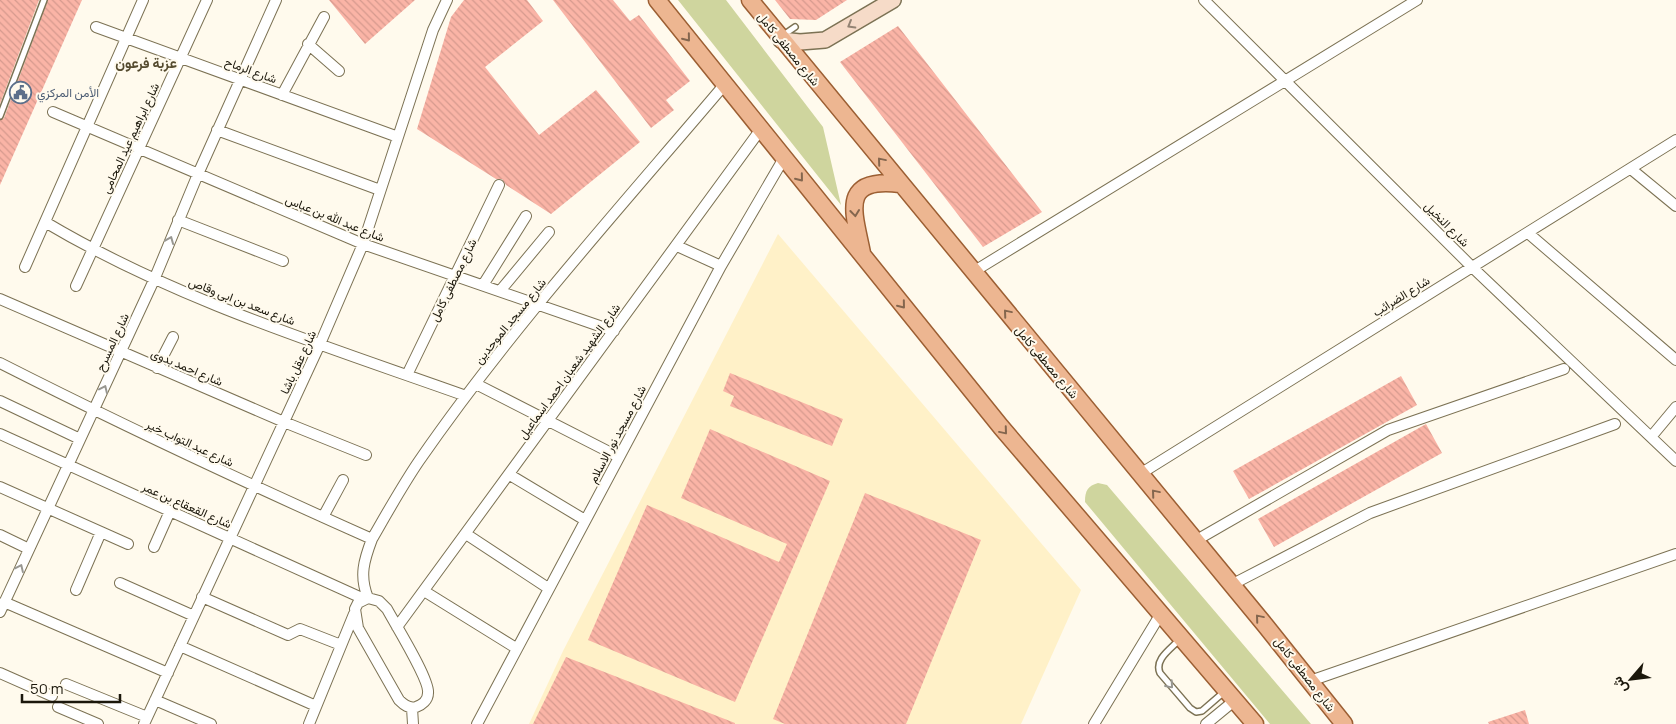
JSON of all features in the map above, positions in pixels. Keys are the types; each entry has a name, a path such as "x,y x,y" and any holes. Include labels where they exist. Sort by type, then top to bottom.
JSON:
{"main road":[{"path":"657,0 1012,441 1180,639 1255,724"},
{"name":"شارع مصطفى كامل","path":"750,0 1344,724"},
{"path":"781,39 810,42 825,40 893,0"},
{"path":"862,256 853,210 857,194 873,182 900,184"}],"street":[{"path":"25,267 143,0"},
{"name":"شارع ابراهيم عيد المحامى","path":"76,286 207,0"},
{"name":"شارع المسرح","path":"3,602 121,353 239,79 276,0"},
{"name":"شارع عقل باشا","path":"145,721 320,344 363,244 433,30 447,0"},
{"name":"شارع النخيل","path":"1204,0 1472,267 1676,462"},
{"path":"973,272 1283,80 1417,0"},
{"path":"282,95 324,17"},
{"name":"شارع الرماح","path":"96,27 398,137"},
{"path":"308,44 339,71"},
{"name":"شارع مسجد الموحدين","path":"366,598 362,564 372,539 418,463 466,396 538,305 724,84"},
{"name":"شارع عبد الله بن عباس","path":"53,112 363,244 614,330"},
{"name":"شارع الشهيد شعبان احمد اسماعيل","path":"397,627 510,475 761,129"},
{"path":"217,130 380,190"},
{"name":"شارع الضرائب","path":"1140,474 1676,140"},
{"name":"شارع مسجد نور الاسلام","path":"478,724 516,648 721,266 784,158"},
{"path":"1631,168 1676,206"},
{"name":"شارع مصطفى كامل","path":"408,375 499,184"},
{"path":"483,285 526,216"},
{"path":"178,220 283,261"},
{"name":"شارع سعد بن ابى وقاص","path":"45,222 92,250 154,280 320,344 466,396"},
{"path":"500,291 549,232"},
{"path":"1528,232 1676,360"},
{"path":"677,246 721,266"},
{"name":"شارع احمد بدوى","path":"0,299 121,353 366,455"},
{"path":"157,368 173,337"},
{"name":"شارع عبد التواب خير","path":"0,363 94,411 253,486 372,539"},
{"path":"1195,541 1388,430 1564,369"},
{"path":"476,384 618,457"},
{"path":"0,401 80,439"},
{"path":"1651,437 1676,407"},
{"path":"1231,584 1370,513 1615,424"},
{"name":"شارع القعقاع بن عمر","path":"0,434 229,538 366,598 379,601 387,609 428,687 425,701 419,706 412,708"},
{"path":"510,475 585,520"},
{"path":"323,517 343,480"},
{"path":"0,487 128,544"},
{"path":"154,547 170,512"},
{"path":"76,590 101,532"},
{"path":"466,534 548,588"},
{"path":"0,535 29,549"},
{"path":"1310,681 1676,554"},
{"path":"120,583 194,616"},
{"path":"424,591 516,648"},
{"path":"202,597 288,635 300,629 341,645"},
{"path":"309,724 358,603 366,598"},
{"path":"3,602 168,673"},
{"path":"354,614 358,628 399,700 404,706 412,708 412,724"},
{"path":"1099,722 1160,615"},
{"path":"180,646 316,706"},
{"path":"0,673 52,696"},
{"path":"66,684 145,721"},
{"path":"1206,724 1230,696"},
{"path":"155,700 211,724"},
{"path":"58,707 98,724"}],"lane":[{"path":"0,116 44,0"},
{"path":"781,39 795,27"},
{"path":"1180,639 1160,660 1158,666 1160,673 1190,708 1196,712 1230,696"}],"shaded area":[{"path":"778,234 1081,590 1021,724 529,724 563,651"}],"green space":[{"path":"678,0 726,0 823,127 841,205"},
{"path":"1098,483 1107,485 1311,724 1270,724 1085,502 1088,489"}],"building":[{"path":"0,0 39,0 0,104"},
{"path":"48,0 82,0 0,185 0,120 4,118"},
{"path":"329,0 415,0 365,44"},
{"path":"464,0 527,0 543,21 485,67 539,135 596,90 640,142 551,214 506,185 502,179 496,179 417,129 451,17"},
{"path":"553,0 613,0 630,21 639,15 690,81 666,100 674,110 651,128"},
{"path":"775,0 847,0 816,20 790,19"},
{"path":"898,26 1042,212 983,247 840,62"},
{"path":"730,373 843,419 832,446 730,406 734,396 723,391"},
{"path":"1401,376 1417,405 1249,499 1233,471"},
{"path":"1426,424 1442,453 1274,547 1258,519"},
{"path":"710,429 830,481 735,702 588,640 647,505 779,562 787,544 681,498"},
{"path":"865,493 981,540 906,724 785,724 773,719"},
{"path":"566,657 735,723 735,724 533,724"},
{"path":"1525,710 1529,724 1489,724 1488,722"}],"place":[{"name":"الأمن المركزي","path":"21,92"}],"district":[{"name":"عزبة فرعون","path":"146,62"}]}
